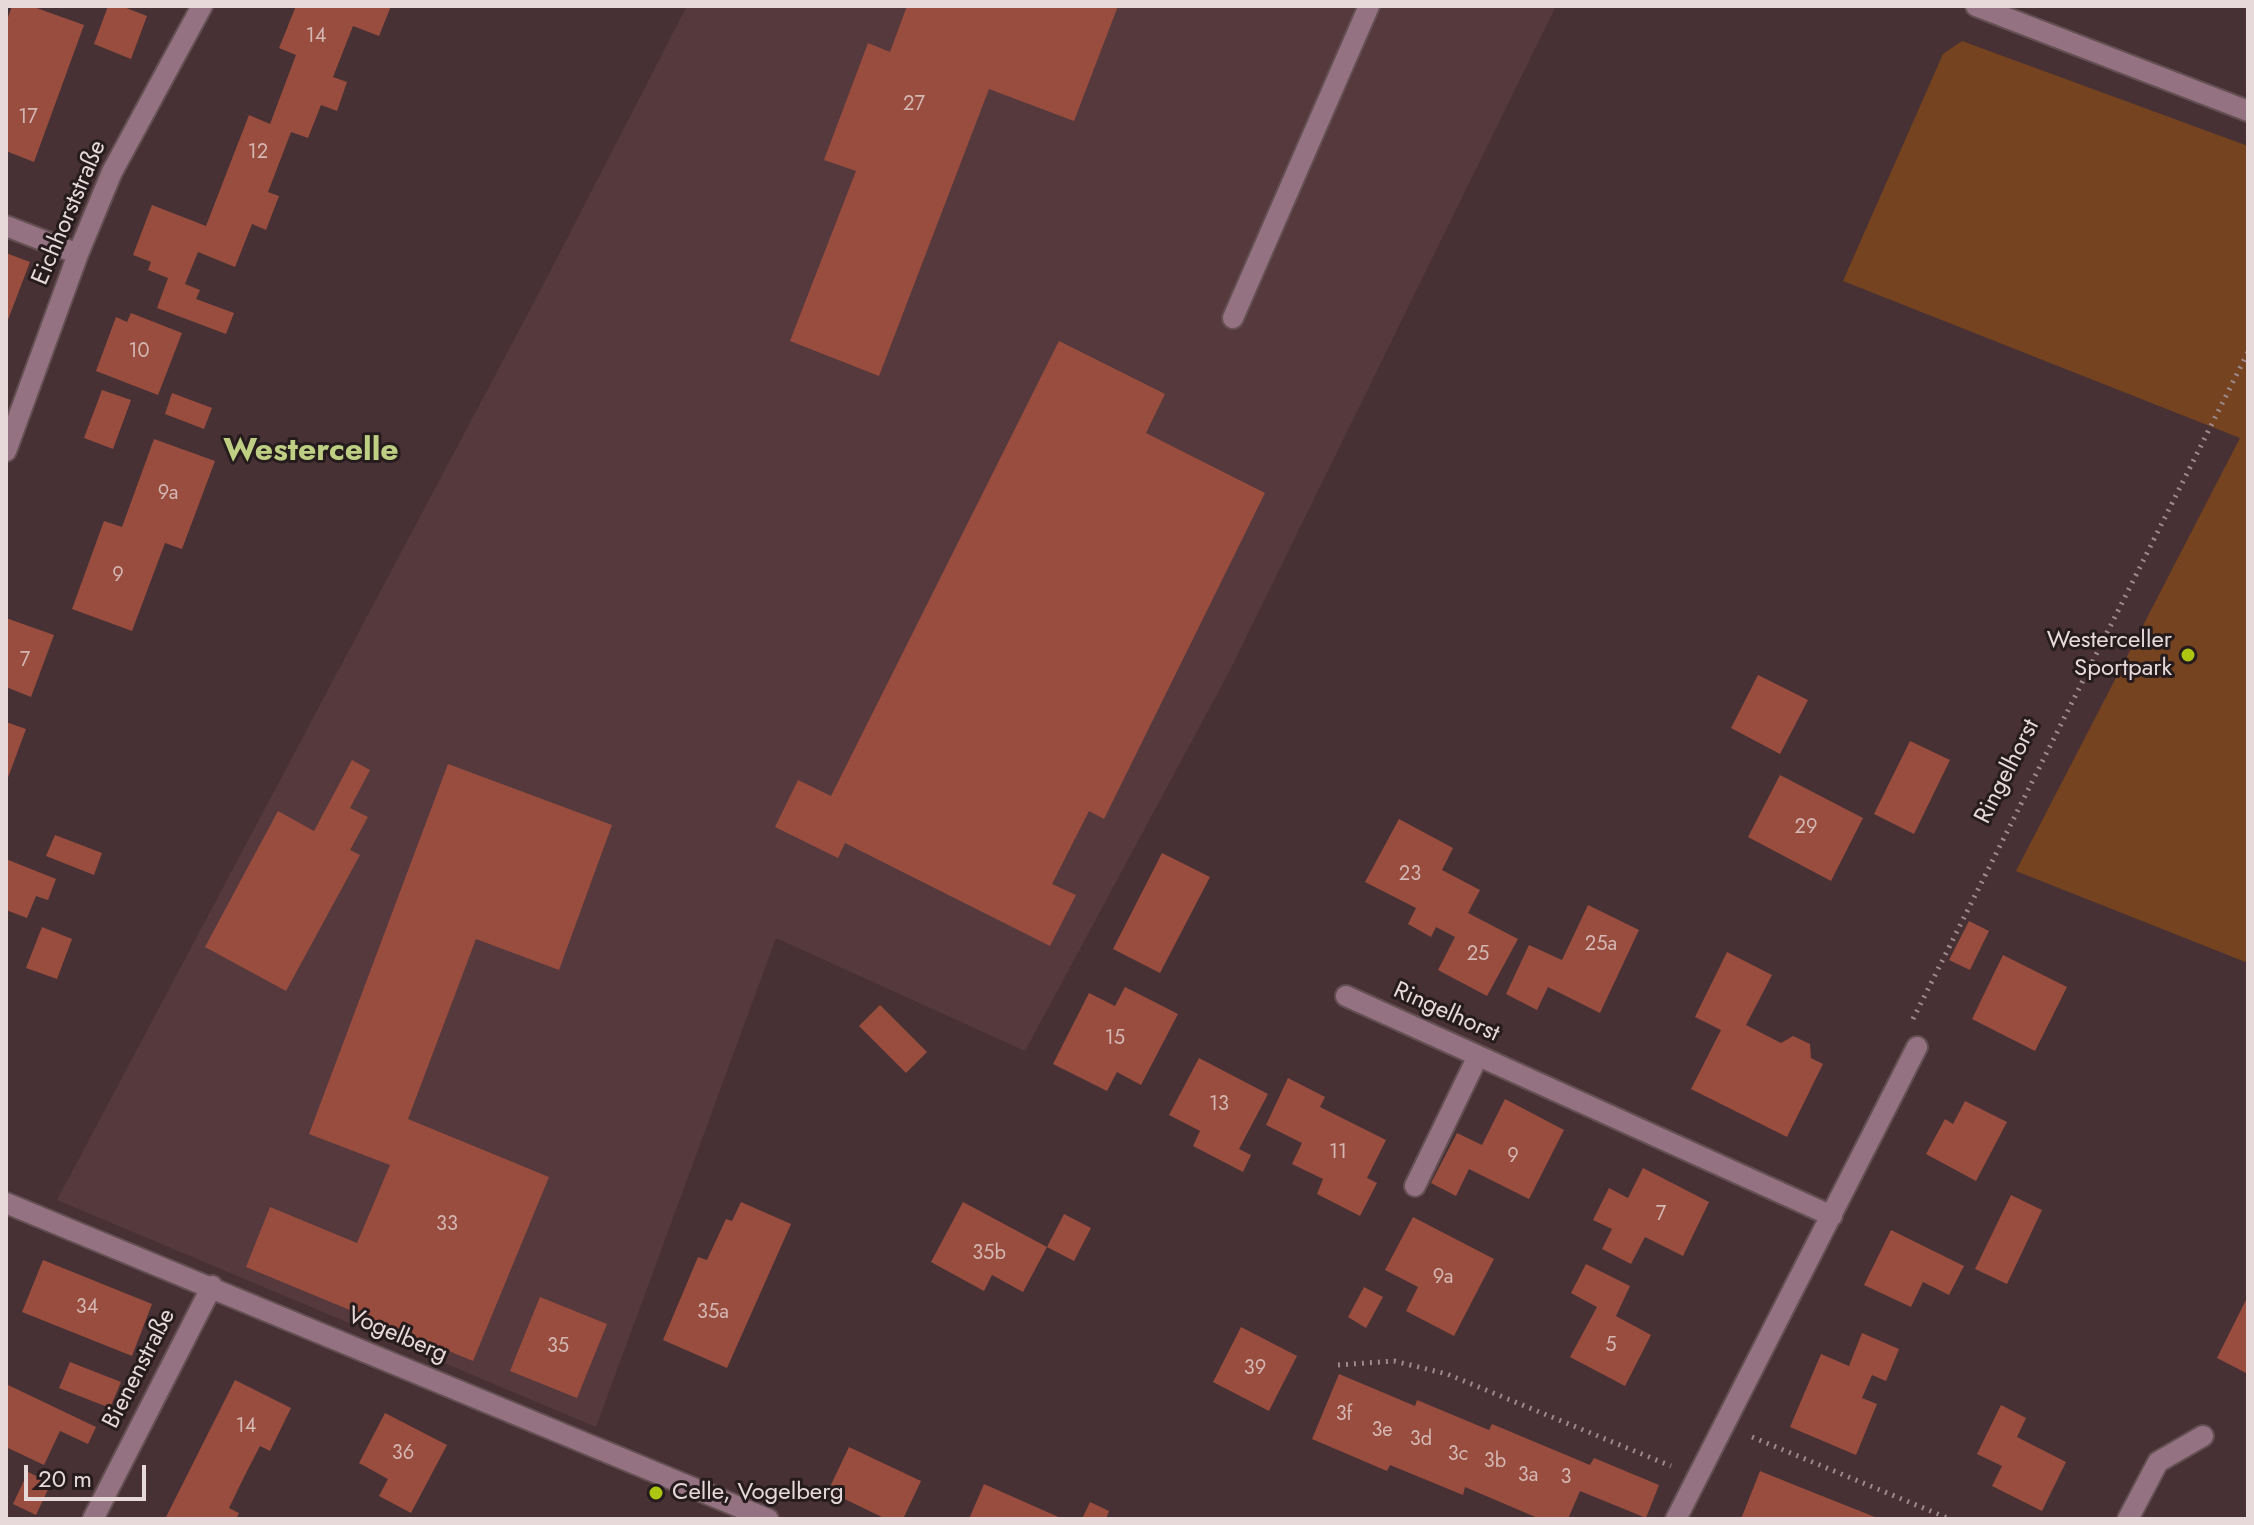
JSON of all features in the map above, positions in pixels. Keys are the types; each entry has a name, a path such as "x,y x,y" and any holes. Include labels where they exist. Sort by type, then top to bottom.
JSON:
{"street":[{"name":"Eichhorststraße","path":"6,451 78,254 112,172 202,6"},
{"path":"1233,318 1369,6"},
{"path":"1976,6 2248,111"},
{"path":"6,226 78,254"},
{"name":"Ringelhorst","path":"1346,996 1832,1216"},
{"path":"1676,1519 1917,1047"},
{"path":"1415,1186 1478,1056"},
{"name":"Vogelberg","path":"6,1203 768,1519"},
{"name":"Bienenstraße","path":"93,1519 212,1286"},
{"path":"2128,1519 2158,1462 2203,1436"}],"path":[{"name":"Ringelhorst","path":"1917,1047 1911,1024 2248,352"},
{"path":"1338,1365 1394,1361 1447,1374 1698,1477"},
{"path":"1724,1426 1950,1519"}],"shaded area":[{"path":"687,6 1556,6 1230,670 1025,1051 776,938 596,1427 57,1200 541,289"},
{"path":"1962,41 2248,146 2248,963 2016,871 2240,438 1843,281 1943,54"}],"building":[{"path":"12,6 31,6 84,25 34,162 6,151 6,23"},
{"path":"108,6 121,6 147,16 131,59 94,44"},
{"path":"296,6 391,6 379,36 353,26 333,77 347,82 337,111 321,105 308,138 291,132 268,192 279,196 266,230 252,224 235,267 198,252 185,284 200,290 196,299 234,313 226,334 157,308 168,278 148,270 151,262 133,255 152,205 206,226 249,115 270,124 296,55 279,48"},
{"path":"907,6 1118,6 1074,121 989,89 879,376 790,341 856,171 824,160 868,43 890,52"},
{"path":"6,253 30,262 6,325"},
{"path":"131,313 182,333 158,395 96,371 116,317 127,322"},
{"path":"1059,341 1165,394 1146,433 1265,493 1104,819 1089,811 1052,884 1076,895 1050,946 845,843 838,858 775,827 798,780 831,796"},
{"path":"102,390 131,400 113,449 84,438"},
{"path":"172,393 212,408 204,429 165,414"},
{"path":"154,439 215,461 182,549 165,543 132,631 72,609 104,521 122,527"},
{"path":"6,618 54,635 31,697 6,687"},
{"path":"1758,675 1808,700 1780,754 1731,728"},
{"path":"6,722 26,729 6,783"},
{"path":"1910,741 1950,760 1914,834 1874,814"},
{"path":"352,760 370,770 350,808 368,817 350,850 360,855 286,991 205,947 278,811 314,831"},
{"path":"448,764 612,825 559,970 476,939 408,1119 549,1177 473,1361 246,1267 270,1207 357,1243 390,1165 309,1134"},
{"path":"1780,775 1863,818 1831,881 1748,837"},
{"path":"1399,819 1453,848 1442,870 1480,890 1468,913 1518,939 1487,996 1438,970 1455,937 1436,927 1431,937 1408,924 1416,908 1365,882"},
{"path":"55,835 102,853 94,875 46,856"},
{"path":"1162,853 1210,877 1160,973 1113,949"},
{"path":"6,859 56,879 48,900 36,896 27,918 6,910"},
{"path":"1588,905 1639,930 1600,1013 1548,987 1537,1010 1506,994 1529,945 1562,960"},
{"path":"1969,921 1989,931 1970,970 1949,960"},
{"path":"42,927 72,939 57,979 26,968"},
{"path":"1727,952 1772,975 1746,1025 1781,1043 1793,1036 1810,1044 1811,1058 1823,1064 1787,1137 1691,1089 1721,1030 1695,1017"},
{"path":"2003,955 2067,987 2035,1051 1972,1019"},
{"path":"1125,987 1178,1014 1141,1085 1117,1072 1107,1091 1053,1064 1089,993 1115,1006"},
{"path":"880,1005 927,1052 906,1073 859,1026"},
{"path":"1199,1058 1268,1094 1239,1149 1251,1155 1243,1172 1193,1146 1200,1131 1169,1115"},
{"path":"1288,1078 1325,1097 1320,1107 1386,1140 1367,1178 1377,1183 1360,1216 1317,1194 1323,1179 1292,1164 1302,1143 1266,1125"},
{"path":"1505,1099 1564,1130 1529,1199 1469,1169 1456,1196 1431,1183 1457,1133 1482,1145"},
{"path":"1965,1101 2007,1122 1976,1181 1926,1154 1945,1119 1953,1124"},
{"path":"1643,1168 1709,1202 1683,1256 1645,1237 1631,1264 1602,1249 1612,1229 1593,1220 1609,1188 1628,1198"},
{"path":"2011,1195 2042,1210 2007,1284 1975,1269"},
{"path":"741,1202 791,1224 727,1368 663,1340 698,1257 707,1260 726,1219 732,1221"},
{"path":"963,1202 1047,1247 1023,1292 992,1275 984,1291 931,1262"},
{"path":"1064,1214 1091,1228 1074,1261 1047,1247"},
{"path":"1413,1217 1494,1259 1454,1336 1406,1311 1418,1287 1385,1270"},
{"path":"1891,1230 1964,1266 1949,1295 1923,1282 1911,1307 1864,1285"},
{"path":"43,1260 152,1304 132,1356 22,1312"},
{"path":"1586,1264 1630,1286 1616,1316 1651,1335 1625,1386 1570,1357 1597,1307 1571,1293"},
{"path":"1364,1287 1383,1297 1366,1328 1348,1317"},
{"path":"2248,1296 2248,1374 2217,1358"},
{"path":"540,1297 607,1324 577,1398 510,1371"},
{"path":"1241,1327 1297,1356 1269,1411 1213,1382"},
{"path":"1862,1333 1899,1349 1886,1381 1872,1375 1862,1398 1877,1404 1856,1455 1790,1427 1821,1354 1849,1366"},
{"path":"70,1362 121,1382 110,1408 59,1388"},
{"path":"1339,1374 1415,1406 1417,1400 1489,1430 1492,1424 1590,1465 1594,1458 1659,1485 1646,1518 1580,1491 1568,1519 1540,1519 1465,1487 1463,1495 1390,1465 1387,1471 1312,1439"},
{"path":"235,1380 291,1408 270,1451 260,1446 244,1477 229,1508 239,1513 236,1519 165,1519"},
{"path":"6,1384 96,1427 88,1444 60,1431 44,1465 6,1447"},
{"path":"2001,1405 2026,1418 2017,1437 2066,1462 2042,1511 1992,1486 2002,1466 1977,1454"},
{"path":"385,1413 447,1445 411,1513 379,1496 388,1479 359,1463"},
{"path":"849,1447 921,1481 903,1519 886,1519 828,1491"},
{"path":"1760,1471 1797,1486 1880,1519 1741,1519"},
{"path":"28,1472 51,1483 36,1515 13,1504"},
{"path":"984,1484 1063,1519 969,1519"},
{"path":"1090,1502 1109,1511 1106,1519 1082,1519"}],"place":[{"name":"Westerceller Sportpark","path":"2188,655"},
{"name":"Celle, Vogelberg","path":"656,1493"}],"district":[{"name":"Westercelle","path":"311,452"}]}
